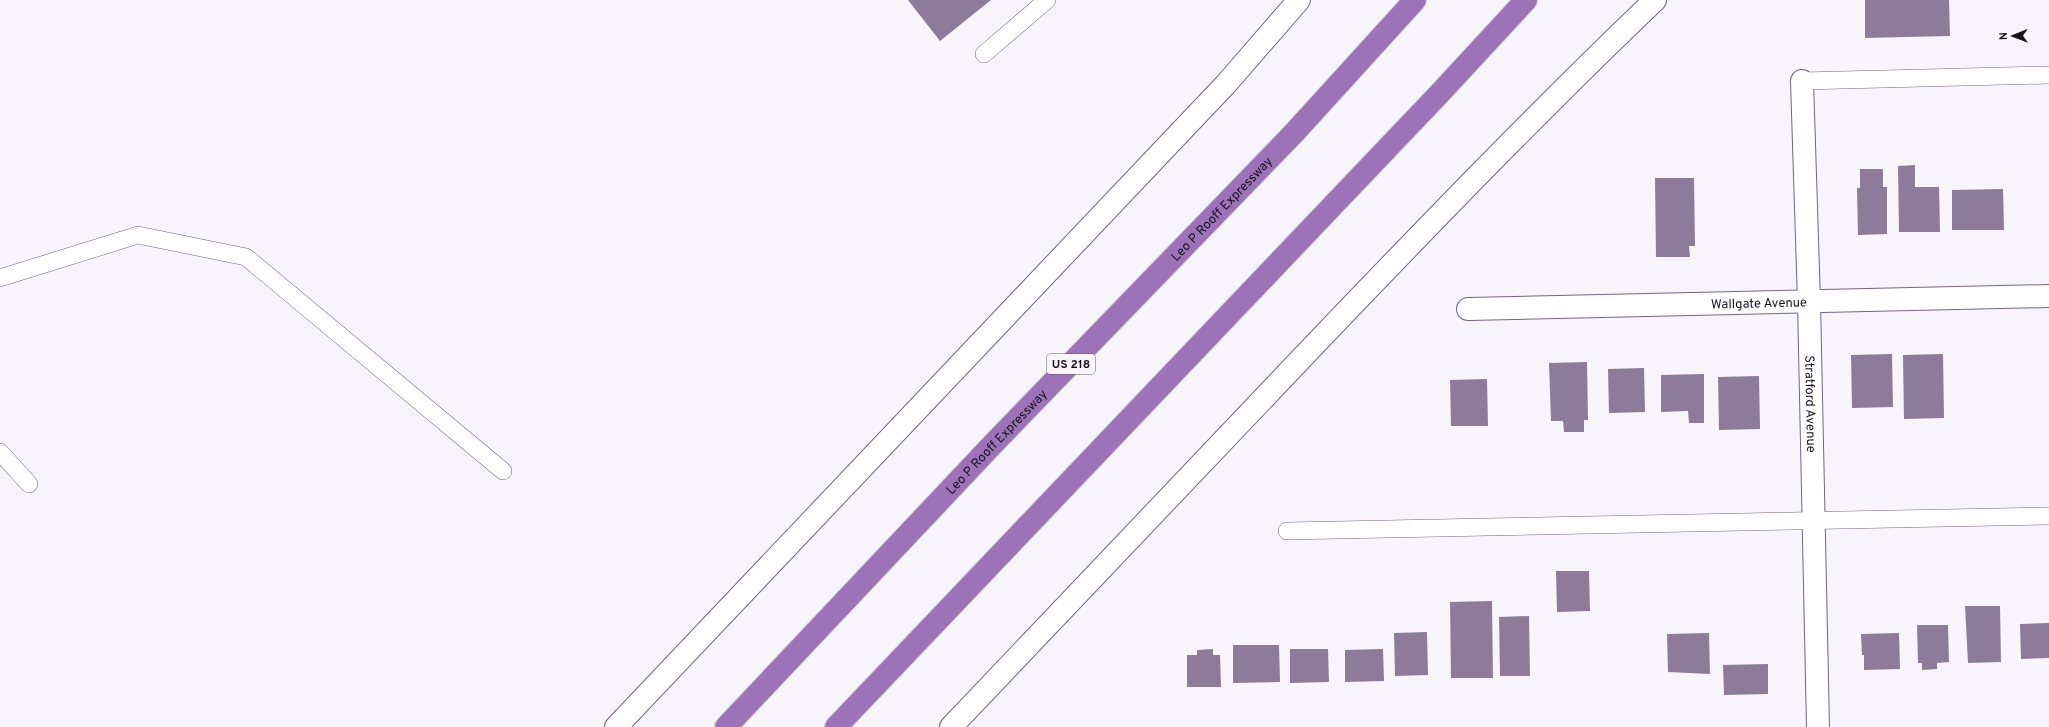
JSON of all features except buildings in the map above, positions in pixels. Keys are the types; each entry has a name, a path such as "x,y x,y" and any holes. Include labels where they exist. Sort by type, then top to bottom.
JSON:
{"highway":[{"name":"Leo P Rooff Expressway","path":"726,727 994,443 1294,133 1416,0"},
{"path":"836,727 1440,93 1526,0"}],"street":[{"path":"616,727 1226,84 1299,0"},
{"path":"952,727 1151,515 1395,260 1597,56 1655,0"},
{"name":"Stratford Avenue","path":"1802,81 1809,302 1818,727"},
{"name":"Wallgate Avenue","path":"1468,309 2049,296"}],"lane":[{"path":"984,54 1047,0"},
{"path":"1802,81 2049,75"},
{"path":"0,278 138,235 246,257 503,471"},
{"path":"0,452 29,484"},
{"path":"1287,531 2049,516"}]}
